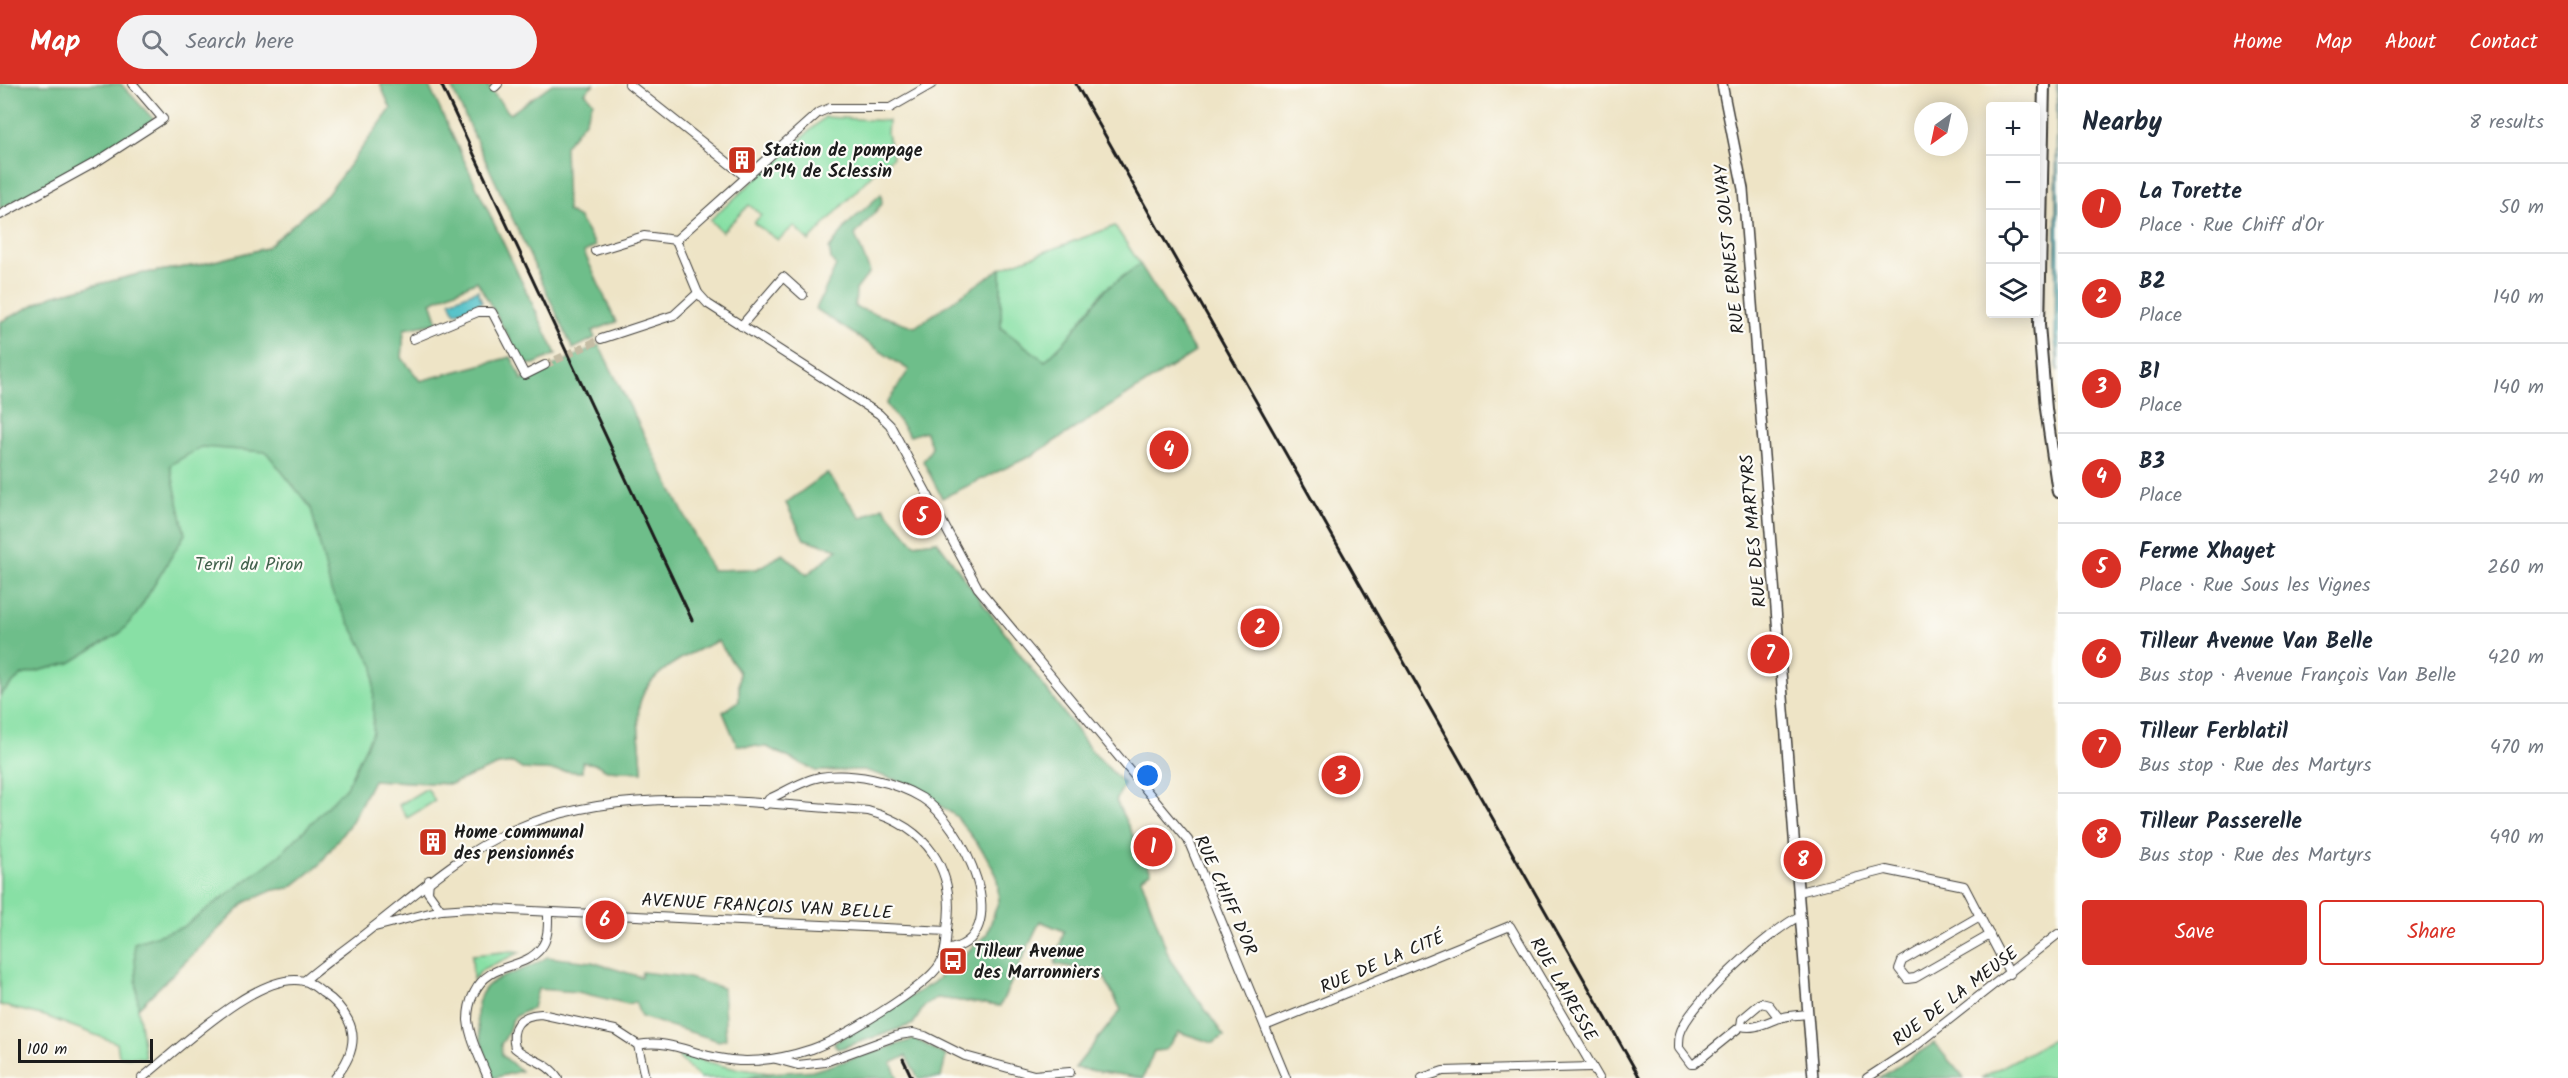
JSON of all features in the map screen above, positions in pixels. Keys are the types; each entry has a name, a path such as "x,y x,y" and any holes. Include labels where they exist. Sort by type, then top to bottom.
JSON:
{"main road":[{"path":"2044,84 2039,296 2046,409 2058,492"}],"street":[{"path":"0,215 98,160 163,119 132,84"},
{"path":"629,84 746,177"},
{"path":"595,251 645,236 676,240 818,113 830,108 890,108 923,87 932,84"},
{"name":"RUE ERNEST SOLVAY","path":"1722,84 1743,189 1760,412"},
{"path":"601,339 674,315 698,293 676,240"},
{"path":"741,326 783,277 803,295"},
{"name":"RUE CHIFF D'OR","path":"698,293 708,304 879,414 890,424 978,588 1188,840 1286,1078"},
{"path":"413,339 478,312 492,312 525,375 545,365"},
{"name":"RUE DES MARTYRS","path":"1760,412 1813,1078"},
{"path":"765,805 769,799 819,777 877,780 923,798 945,818 960,838 972,866 982,910 978,931 970,940 960,948 945,950"},
{"path":"142,1078 245,995 274,984 304,981 373,928 429,880 513,830 560,813 667,800 868,812 896,820 931,848 944,873 949,893 951,912 945,950 941,963 928,979 885,1007 814,1048 775,1059 735,1061 666,1043 638,1045 615,1030 541,1014 529,1014 520,1020 514,1029 515,1048 523,1055 541,1062 554,1071 558,1078"},
{"path":"1799,892 1886,870 1964,886 2010,974"},
{"path":"429,880 428,892 441,910"},
{"name":"AVENUE FRANÇOIS VAN BELLE","path":"373,928 441,910 470,908 947,931"},
{"path":"488,1078 470,1030 468,1017 472,998 481,980 489,973 533,956 543,946 548,934 548,912"},
{"path":"1779,1018 1769,1005 1761,1003 1742,1019 1741,1026 1694,1064 1691,1064 1679,1048 1680,1034 1697,1007 1734,968 1788,922 1800,916"},
{"path":"1980,916 1902,960 1899,969 1907,978 1915,978 1990,935"},
{"name":"RUE DE LA CITÉ","path":"1265,1026 1510,926"},
{"name":"RUE LAIRESSE","path":"1510,926 1599,1078"},
{"name":"RUE DE LA MEUSE","path":"1867,1078 1913,1048 2058,934"},
{"path":"304,981 332,999 343,1010 350,1023 353,1045 348,1059 335,1078"},
{"path":"1741,1026 1747,1028 1767,1024 1779,1018 1808,1014"},
{"path":"775,1059 798,1065 825,1062 899,1035 913,1033 925,1036 965,1056 1034,1075 1070,1072"},
{"path":"638,1045 645,1078"},
{"path":"1422,1078 1443,1071 1592,1067"}],"green space":[{"path":"0,84 121,84 158,124 0,209"},
{"name":"Terril du Piron","path":"380,84 428,84 556,354 534,364 524,364 477,281 431,302 438,323 404,329 402,358 420,381 511,357 522,380 599,345 712,570 757,569 783,554 807,575 838,549 804,539 786,503 827,473 861,518 883,507 914,544 937,541 1090,749 1124,784 1116,801 1151,872 1141,878 1170,960 1224,1036 1213,1043 1179,1032 1165,1050 1154,1051 1143,1078 1075,1068 1121,1010 1102,973 1055,964 1064,931 1040,921 1000,1006 938,998 925,1005 913,1024 838,1049 834,1043 933,983 987,934 999,900 997,876 985,854 957,817 909,784 864,770 816,771 767,747 737,745 723,712 739,701 739,672 718,641 670,665 650,684 643,695 638,714 642,772 607,770 596,764 582,762 582,772 522,769 513,763 498,765 451,784 373,780 352,821 319,865 290,888 273,890 246,902 138,1008 134,943 183,927 280,855 346,787 373,732 374,667 331,591 311,508 266,452 201,447 170,465 185,534 136,615 120,633 70,663 22,675 0,695 0,322 52,296 139,274 199,265 266,248 327,195 391,109"},
{"path":"450,84 490,84 488,87 510,114 552,84 594,84 585,92 593,102 585,121 565,146 567,211 579,218 596,246 584,252 616,322 592,331 595,338 573,349"},
{"path":"825,117 888,121 887,134 893,157 874,172 809,241 794,226 778,240 754,223 761,215 749,205 722,232 710,220"},
{"name":"Terril du Piron","path":"429,144 556,354 534,364 524,364 477,281 431,302 438,323 404,329 402,358 420,381 511,357 522,381 712,570 757,569 783,554 807,575 838,549 804,539 786,503 827,473 861,518 883,507 914,544 937,541 1090,749 1124,784 1116,801 1151,872 1141,878 1170,960 1224,1036 1213,1043 1179,1032 1165,1050 1154,1051 1143,1078 1075,1068 1121,1010 1102,973 1055,964 1064,931 1040,921 1000,1006 938,998 925,1005 913,1024 838,1049 834,1043 933,983 987,934 999,900 997,876 985,854 957,817 909,784 864,770 816,771 767,747 737,745 723,712 739,701 739,672 718,641 670,665 650,684 643,695 638,714 642,772 607,770 596,764 582,762 582,772 522,769 513,763 498,765 451,784 373,780 352,821 319,865 290,888 273,890 246,902 138,1008 145,1058 119,1056 117,1043 45,1016 0,1005 0,322 52,296 139,274 199,265 266,248 314,206"},
{"path":"881,194 882,204 855,235 870,272 856,290 855,307 915,327 1001,268 1001,328 1045,361 1067,339 1105,290 1140,264 1195,352 1033,455 942,498 923,461 932,448 925,431 910,436 886,404 909,370 816,309 836,266 831,259 829,249 848,224"},
{"path":"1115,226 1140,264 1104,290 1067,339 1045,361 1001,328 1001,268"},
{"path":"427,788 435,801 407,818 399,805"},
{"path":"521,952 483,969 473,980 472,955"},
{"path":"547,957 592,962 641,977 642,972 685,977 723,988 726,1039 719,1041 641,1017 635,1002 628,1004 578,992 538,989 533,1008 513,1019 501,1044 502,1055 521,1071 493,1078 478,1026 479,999 485,988 496,980"},
{"path":"2058,1037 2058,1078 1981,1078"},
{"path":"915,1039 946,1056 941,1078 918,1078 906,1056 891,1063 898,1078 748,1078 769,1073 816,1070"},
{"path":"1934,1043 1964,1078 1879,1078"},
{"path":"680,1054 727,1067 769,1073 748,1078 700,1078 679,1058"}],"water":[{"path":"2058,84 2058,372 2055,339"},
{"path":"478,290 482,302 455,313 450,301"}],"tunnel":[{"path":"545,365 601,339"}],"railway":[{"path":"441,84 692,620"},
{"path":"1076,84 1640,1078"},
{"path":"903,1059 912,1078"}],"place":[{"name":"Station de pompage n°14 de Sclessin","path":"742,160"},
{"name":"B3","path":"1169,450"},
{"name":"Ferme Xhayet","path":"922,516"},
{"name":"B2","path":"1260,628"},
{"name":"Tilleur Ferblatil","path":"1770,654"},
{"name":"B1","path":"1341,775"},
{"name":"Home communal des pensionnés","path":"433,842"},
{"name":"La Torette","path":"1153,847"},
{"name":"Tilleur Passerelle","path":"1803,860"},
{"name":"Tilleur Avenue Van Belle","path":"605,920"},
{"name":"Tilleur Avenue des Marronniers","path":"953,961"}]}
